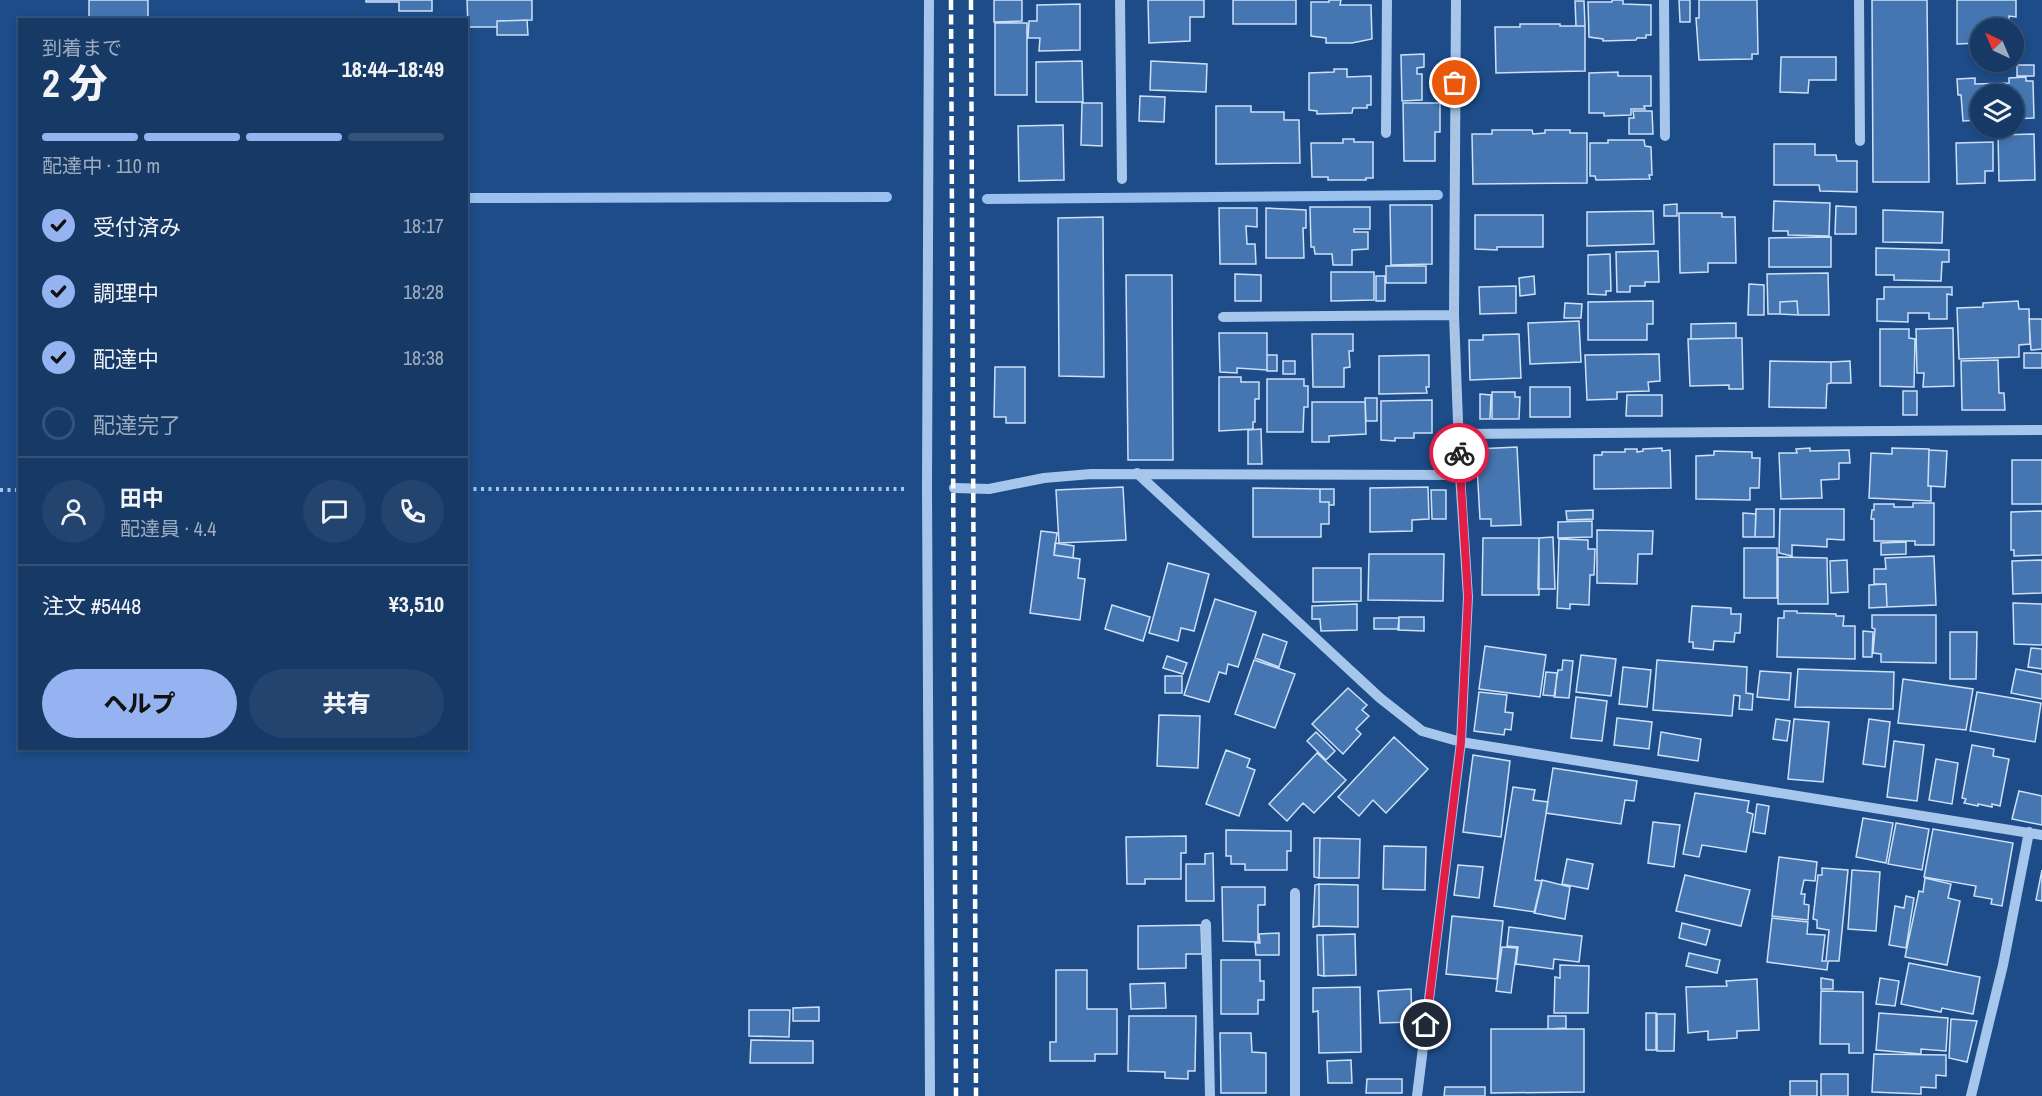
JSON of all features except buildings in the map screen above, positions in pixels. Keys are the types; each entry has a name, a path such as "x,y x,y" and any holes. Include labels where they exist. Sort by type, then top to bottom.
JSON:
{"street":[{"path":"929,0 927,489 930,1096"},
{"path":"1120,0 1122,180"},
{"path":"1386,133 1387,0"},
{"path":"1417,1096 1461,742 1468,597 1460,475 1454,315 1456,0"},
{"path":"1664,0 1665,136"},
{"path":"1859,0 1860,141"},
{"path":"1223,317 1454,315"},
{"path":"1459,434 2042,430"},
{"path":"954,488 989,489 1044,478 1137,473 1460,475"},
{"path":"1137,473 1402,717 1422,731 1461,742 2042,835"},
{"path":"1971,1096 2003,965 2029,832"},
{"path":"1295,893 1295,1096"},
{"path":"1206,924 1210,1096"}],"path":[{"path":"468,489 927,489"},
{"path":"0,490 18,490"}],"waterway":[{"path":"987,199 1438,195"},
{"path":"468,198 887,197"}],"railway":[{"path":"951,0 956,1096"},
{"path":"971,0 976,1096"}],"way so far":[{"path":"1455,83 1454,315 1459,453"}],"route":[{"path":"1426,1025 1461,742 1468,597 1459,453"}]}
